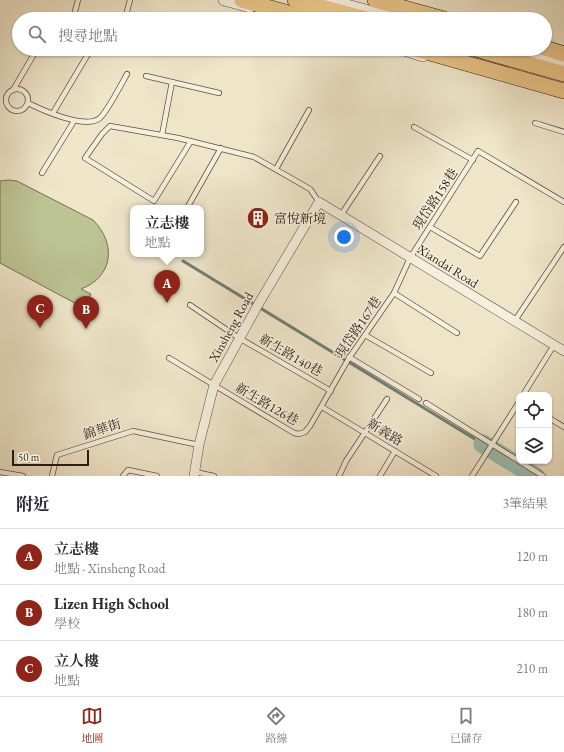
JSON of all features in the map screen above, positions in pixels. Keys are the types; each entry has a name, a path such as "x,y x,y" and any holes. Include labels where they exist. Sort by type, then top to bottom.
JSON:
{"highway":[{"path":"242,0 285,12"},
{"path":"295,0 340,12"},
{"path":"375,0 419,12"},
{"path":"552,50 564,54"},
{"path":"441,56 564,91"},
{"path":"501,56 564,74"}],"street":[{"path":"224,0 267,12"},
{"path":"328,0 373,12"},
{"path":"425,56 564,97"},
{"path":"530,56 564,66"},
{"name":"Xiandai Road","path":"319,202 514,322 564,351"},
{"name":"Xinsheng Road","path":"195,474 199,445 214,385 239,338 319,202"}],"lane":[{"path":"75,12 78,0"},
{"path":"127,12 130,0"},
{"path":"28,103 22,110 12,109 6,102 6,96 13,90 33,56"},
{"path":"53,113 87,56"},
{"path":"28,103 40,109 74,121 90,123 101,117 127,74"},
{"path":"146,76 219,93"},
{"path":"162,135 172,82"},
{"path":"13,90 26,92 28,103"},
{"path":"0,94 6,96"},
{"path":"276,169 309,110"},
{"path":"42,173 74,121"},
{"path":"535,123 564,132"},
{"path":"191,141 154,201 85,158 102,134 110,126 162,135 191,141 221,148 254,157 310,188 319,202"},
{"path":"414,127 473,160"},
{"path":"189,205 221,148"},
{"name":"現岱路158巷","path":"410,258 478,151 564,202"},
{"path":"341,215 380,156"},
{"path":"430,227 480,256 516,202"},
{"path":"514,322 564,247"},
{"name":"現岱路167巷","path":"322,407 349,357 394,293 410,258"},
{"path":"394,293 457,332"},
{"name":"新生路140巷","path":"190,305 239,338 331,391"},
{"path":"365,335 431,373"},
{"path":"525,392 554,345"},
{"path":"349,357 419,398"},
{"name":"新生路126巷","path":"169,358 299,434 305,432 322,407"},
{"path":"339,476 346,461 364,432 388,398"},
{"path":"426,402 516,459"},
{"name":"新義路","path":"322,407 436,476"},
{"path":"472,476 516,407"},
{"path":"552,420 564,427"},
{"name":"錦華街","path":"52,476 57,455 133,431 199,445"},
{"path":"380,476 396,451"},
{"path":"524,464 543,476"},
{"path":"124,476 128,470 157,476"},
{"path":"0,472 23,476"},
{"path":"195,474 214,476"}],"green space":[{"path":"0,181 17,181 93,220 101,229 106,239 108,259 100,277 92,284 81,289 91,294 84,308 0,263"}],"waterway":[{"path":"183,261 483,444"},
{"path":"483,444 535,476"}],"place":[{"name":"富悅新境","path":"258,218"},
{"name":"立志樓","path":"167,303"},
{"name":"立人樓","path":"40,328"},
{"name":"Lizen High School","path":"86,329"}]}
